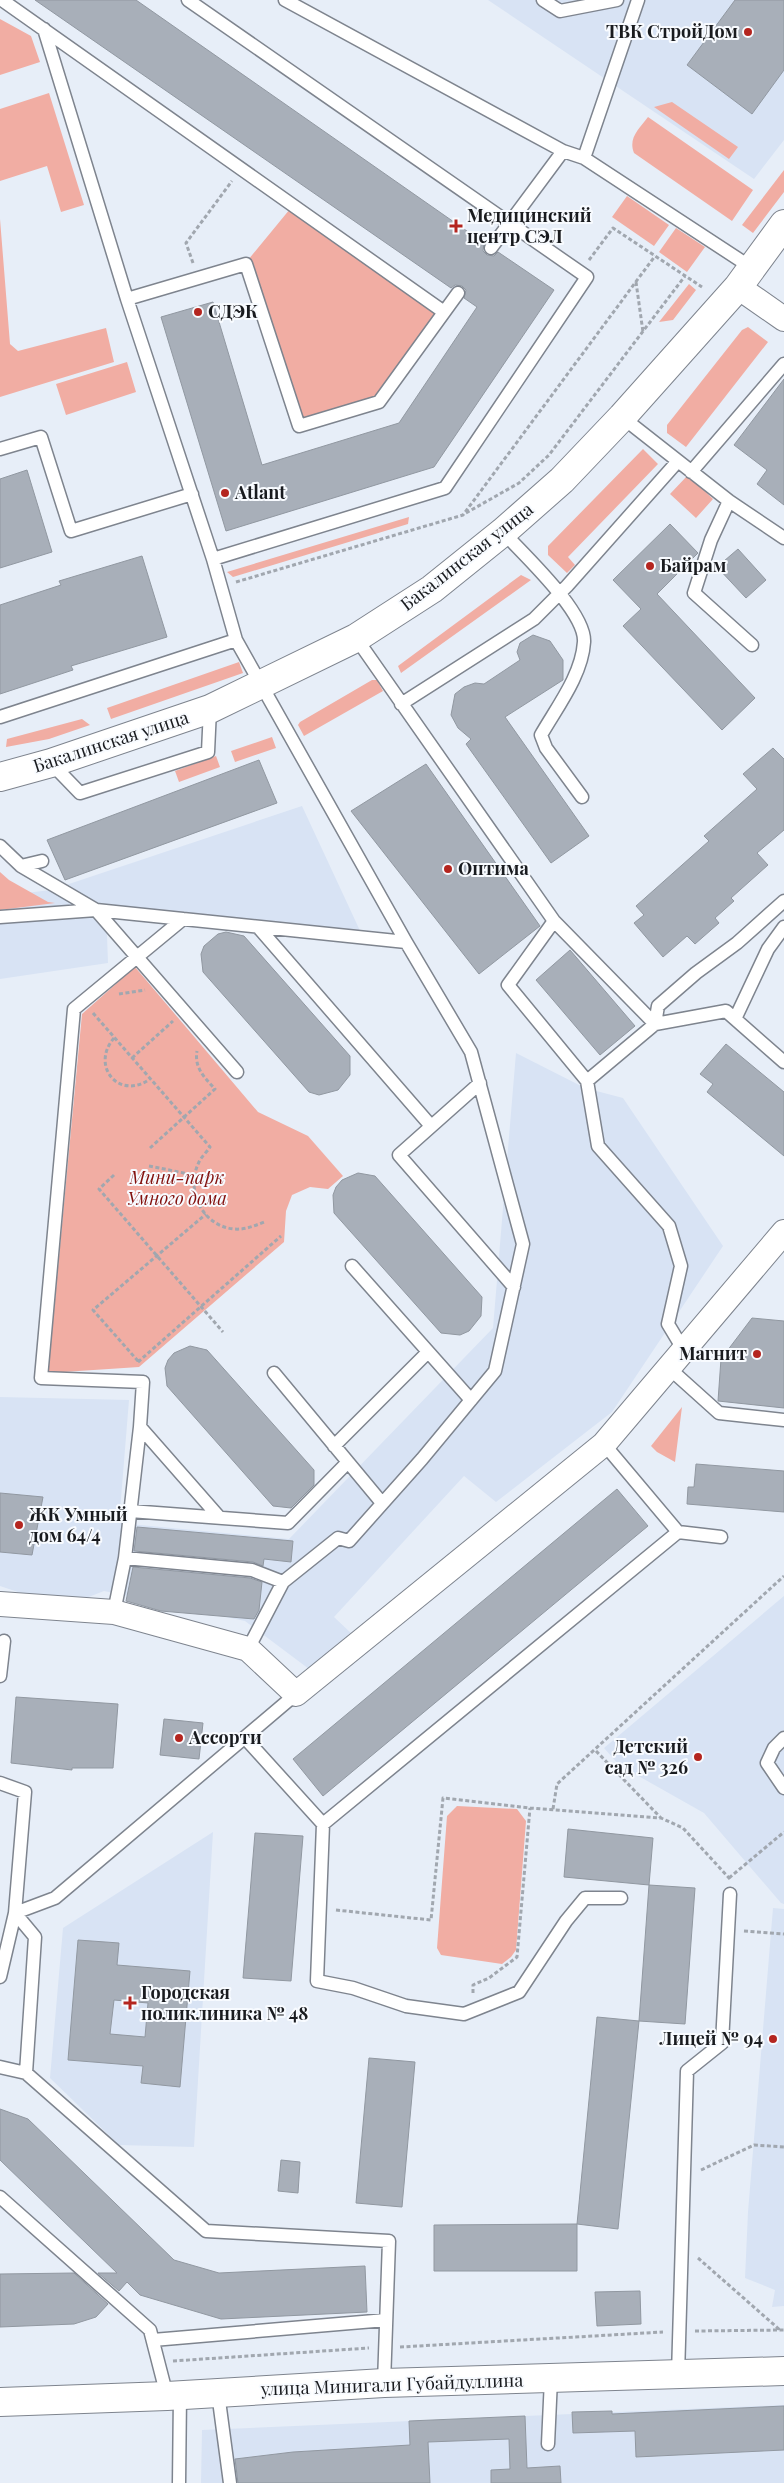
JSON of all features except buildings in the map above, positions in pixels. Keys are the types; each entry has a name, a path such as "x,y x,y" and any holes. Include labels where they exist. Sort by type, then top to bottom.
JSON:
{"main road":[{"name":"Бакалинская улица","path":"1,773 51,763 210,709 356,638 432,589 503,532 562,480 622,418 745,277 784,224"},
{"name":"улица Минигали Губайдуллина","path":"0,2402 218,2393 384,2383 784,2372"}],"street":[{"path":"745,277 784,319"},
{"path":"0,1604 114,1612 248,1650 296,1694 604,1444 670,1369 683,1349 784,1232"}],"lane":[{"path":"2,0 444,312"},
{"path":"188,0 587,277 446,488 213,559"},
{"path":"285,0 563,151 584,158 745,277"},
{"path":"543,0 560,11 616,0"},
{"path":"584,158 638,0"},
{"path":"44,29 127,299 213,559 236,640 406,942 471,1052 523,1244 495,1371 349,1541 338,1538 313,1561 283,1582 248,1650"},
{"path":"491,248 563,151"},
{"path":"127,299 246,264 298,426 379,402 458,293"},
{"path":"691,472 784,364"},
{"path":"622,418 729,502 784,538"},
{"path":"0,449 41,437 71,531 192,494"},
{"path":"402,704 534,619 678,461"},
{"path":"729,502 711,540 694,593 752,645"},
{"path":"503,532 574,612 584,640 575,674 541,735 546,748 582,797"},
{"path":"356,638 554,921 655,1024"},
{"path":"0,717 236,640"},
{"path":"51,763 80,793 208,752 210,709"},
{"path":"0,846 21,866 96,910 238,1072"},
{"path":"21,866 42,862"},
{"path":"655,1024 658,1006 696,973 738,944 784,901"},
{"path":"0,917 96,910 406,942"},
{"path":"114,1612 125,1558 140,1427 143,1382 41,1378 74,1009 183,919"},
{"path":"554,921 508,985 587,1080 598,1146 669,1226 681,1266 668,1324 683,1349"},
{"path":"735,1019 768,950 784,926"},
{"path":"258,927 431,1126"},
{"path":"587,1080 655,1024 726,1011 784,1062"},
{"path":"480,1083 399,1155 514,1288"},
{"path":"352,1266 471,1400"},
{"path":"334,1446 428,1352"},
{"path":"670,1369 719,1413 784,1420"},
{"path":"274,1374 382,1503"},
{"path":"140,1427 219,1517"},
{"path":"604,1444 678,1532 721,1537"},
{"path":"130,1511 288,1523 348,1462"},
{"path":"323,1824 678,1532"},
{"path":"125,1558 252,1570 283,1582"},
{"path":"0,1676 4,1641"},
{"path":"15,1913 55,1898 296,1694"},
{"path":"245,1738 323,1824 317,1981 353,1988 406,2006 464,2014 519,1992 566,1921 585,1898 621,1898"},
{"path":"784,1738 774,1748 767,1763 784,1788"},
{"path":"0,1783 25,1792 15,1913 0,1977"},
{"path":"678,2375 687,2071 722,2043 730,1894"},
{"path":"15,1913 34,1936 26,2073"},
{"path":"0,2067 26,2073 206,2231 389,2241 384,2383"},
{"path":"0,2197 150,2330 158,2362 174,2395 179,2483"},
{"path":"153,2340 386,2320"},
{"path":"548,2444 551,2379"},
{"path":"218,2393 230,2483"}],"path":[{"path":"197,278 186,243 242,168"},
{"path":"580,272 614,228 702,288"},
{"path":"463,515 519,483 549,455 685,276"},
{"path":"636,281 642,332"},
{"path":"117,994 145,990 151,996"},
{"path":"90,1010 210,1147 199,1161 194,1175 197,1203 206,1214 218,1224 233,1229 249,1228 264,1222"},
{"path":"167,1015 179,1028"},
{"path":"132,1058 173,1021"},
{"path":"114,1038 105,1054 105,1063 113,1079 130,1086 138,1085 150,1079"},
{"path":"150,1148 215,1089 198,1067 197,1050 191,1043"},
{"path":"149,1166 194,1175"},
{"path":"114,1176 99,1189 223,1332"},
{"path":"143,1382 138,1361 93,1310 206,1214"},
{"path":"138,1361 281,1236"},
{"path":"553,1809 557,1784 596,1751 784,1576"},
{"path":"596,1751 661,1818"},
{"path":"321,1909 431,1920 443,1798 530,1808 661,1818 683,1828 730,1878 733,1885 730,1894"},
{"path":"472,2011 473,1985 489,1978 517,1957 530,1808"},
{"path":"730,1878 784,1832"},
{"path":"728,1931 784,1934"},
{"path":"684,2175 703,2169 754,2145 784,2148"},
{"path":"682,2245 782,2330"},
{"path":"158,2362 679,2331 782,2330"}],"shaded area":[{"path":"488,0 784,0 784,140 754,179"},
{"path":"302,806 362,935 106,908 108,963 0,979 0,896 51,890"},
{"path":"516,1053 585,1088 623,1098 723,1246 612,1412 496,1502 464,1476 334,1617 353,1635 309,1669 245,1621 104,1591 63,1607 0,1586 0,1397 129,1400 119,1523 289,1539 493,1328"},
{"name":"Детский сад № 326","path":"784,1596 784,1904 781,1903 704,1813 619,1765 604,1748"},
{"name":"Городская поликлиника № 48","path":"213,1832 194,2147 119,2145 50,2078 63,1928"},
{"name":"Лицей № 94","path":"773,1908 784,1909 784,2306 772,2307 775,2290 745,2278 748,2212"},
{"path":"784,2405 784,2483 201,2483 202,2430"}],"green space":[{"path":"0,19 31,36 40,62 0,75"},
{"path":"49,93 84,205 61,212 47,166 0,181 0,109"},
{"path":"672,102 738,147 729,159 654,107"},
{"path":"648,117 753,190 732,221 634,153 633,138"},
{"path":"784,170 784,192 753,233 742,225"},
{"path":"627,196 669,225 654,246 612,217"},
{"path":"290,209 440,309 376,397 302,420 248,260"},
{"path":"0,219 10,344 18,351 106,328 114,362 0,397"},
{"path":"676,228 705,247 687,272 659,252"},
{"path":"689,284 696,290 673,320 659,322"},
{"path":"748,327 768,342 686,447 667,433 667,425 742,330"},
{"path":"127,362 136,392 66,415 56,384"},
{"path":"643,449 658,464 568,557 575,565 567,573 548,555 548,546"},
{"path":"688,475 713,499 696,518 670,494"},
{"path":"409,517 408,524 233,577 227,572"},
{"path":"521,575 531,580 401,673 398,666"},
{"path":"239,662 243,673 111,719 107,708"},
{"path":"372,680 377,680 383,691 304,736 298,725 300,722"},
{"path":"82,719 90,725 49,739 6,747 7,739"},
{"path":"272,737 276,748 235,762 231,751"},
{"path":"216,756 220,767 179,782 175,771"},
{"path":"0,872 9,880 48,902 55,903 0,910"},
{"name":"Мини-парк Умного дома","path":"135,967 258,1112 308,1136 343,1176 328,1189 310,1187 292,1195 286,1211 284,1242 139,1367 48,1373 82,1014"},
{"path":"682,1407 675,1462 657,1452 651,1446"},
{"path":"457,1806 517,1809 526,1821 516,1950 502,1964 441,1955 437,1948 447,1816"}],"place":[{"name":"ТВК СтройДом","path":"748,32"},
{"name":"Медицинский центр СЭЛ","path":"456,226"},
{"name":"СДЭК","path":"198,312"},
{"name":"Atlant","path":"225,493"},
{"name":"Байрам","path":"650,566"},
{"name":"Оптима","path":"448,869"},
{"name":"Магнит","path":"757,1354"},
{"name":"ЖК Умный дом 64/4","path":"19,1525"},
{"name":"Ассорти","path":"179,1738"},
{"name":"Детский сад № 326","path":"698,1757"},
{"name":"Городская поликлиника № 48","path":"130,2003"},
{"name":"Лицей № 94","path":"773,2039"}]}
